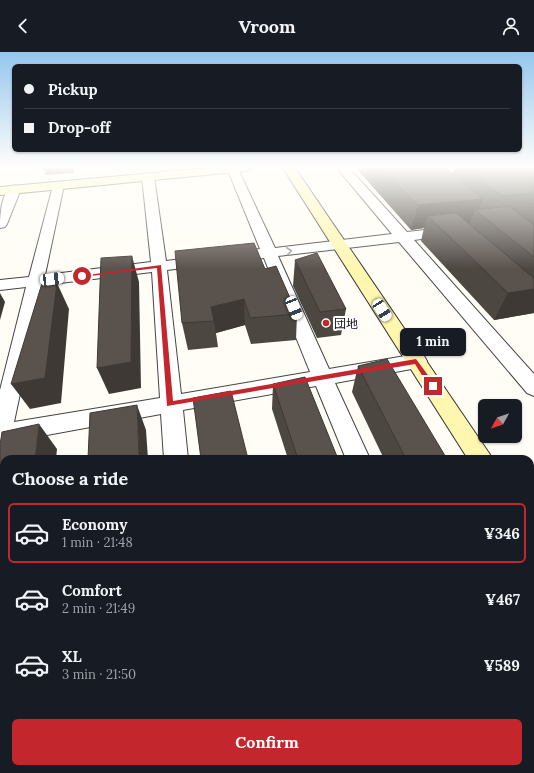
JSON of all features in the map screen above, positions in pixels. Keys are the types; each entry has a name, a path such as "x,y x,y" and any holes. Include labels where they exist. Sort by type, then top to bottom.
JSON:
{"street":[{"path":"0,224 9,202"},
{"path":"54,202 0,434 416,362"},
{"path":"151,202 159,266 176,455"},
{"path":"251,202 322,378 356,455"},
{"path":"311,202 478,455"},
{"path":"372,202 534,388"},
{"path":"0,285 403,237 460,234"}],"building":[{"path":"415,202 454,202 418,205"},
{"path":"509,206 534,225 534,257 475,210"},
{"path":"456,213 534,278 534,289 508,293 428,216"},
{"path":"254,243 265,269 276,266 297,314 250,318 244,299 211,307 214,321 182,323 175,251"},
{"path":"317,253 346,309 320,312 295,260"},
{"path":"132,256 131,362 97,368 101,258"},
{"path":"43,280 57,283 45,378 11,384"},
{"path":"387,359 445,455 404,455 358,366"},
{"path":"305,377 336,455 297,455 273,384"},
{"path":"231,391 247,455 200,455 193,398"},
{"path":"137,405 139,455 88,455 90,413"},
{"path":"39,424 35,455 0,455 2,432"}],"place":[{"name":"団地","path":"326,323"}],"route":[{"path":"82,276 159,266 170,404 416,362 433,386"}]}
